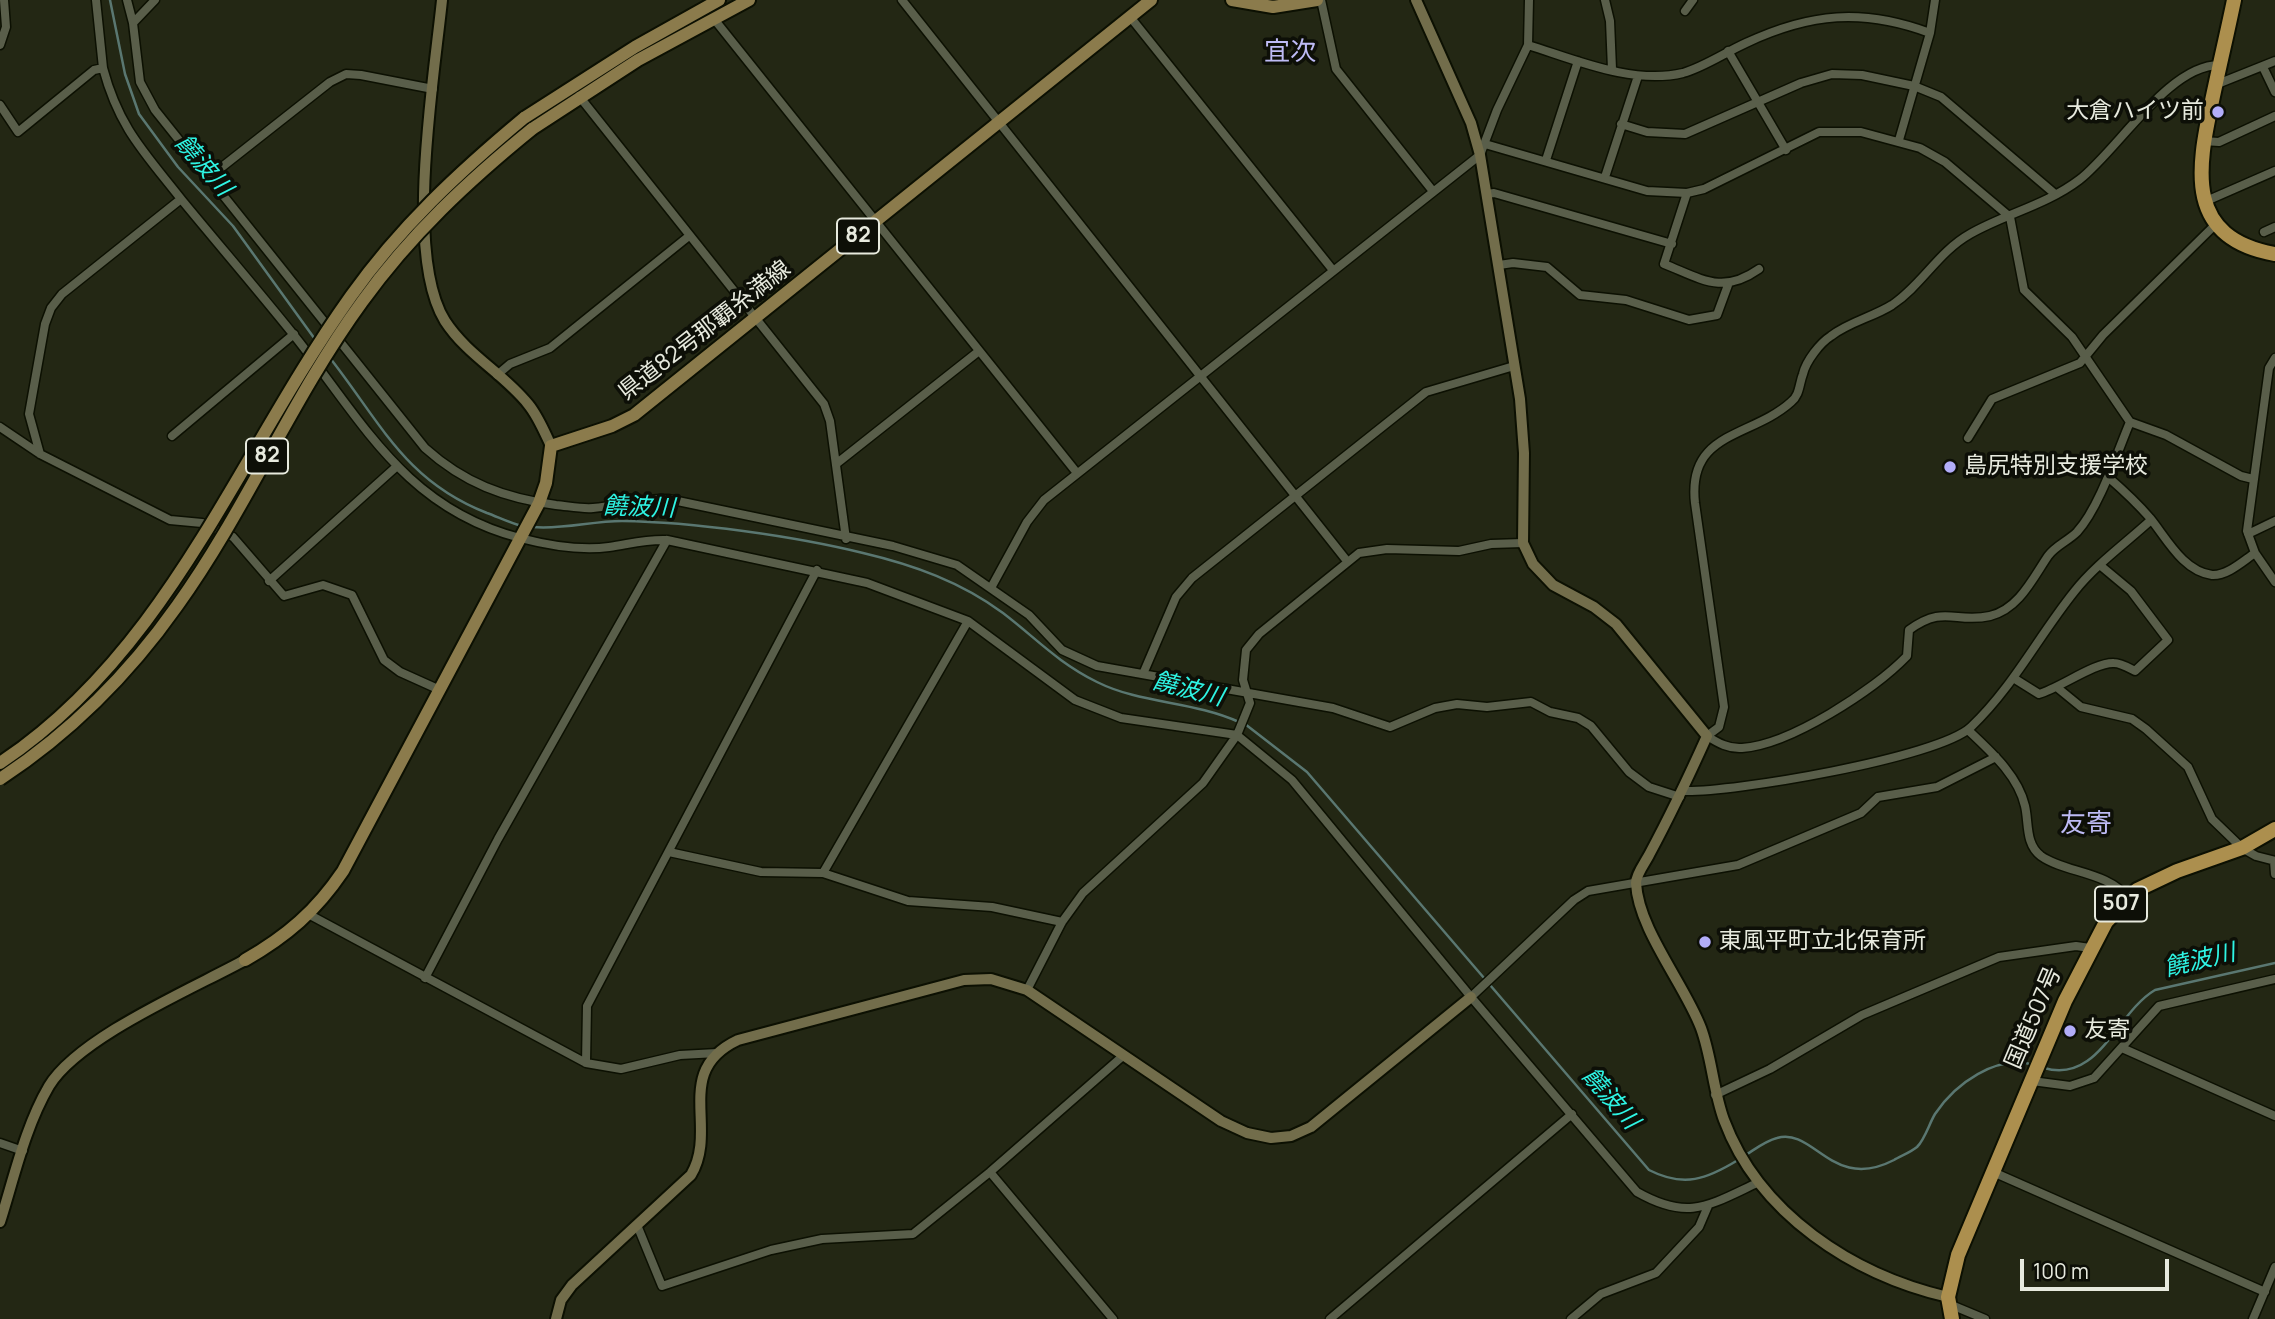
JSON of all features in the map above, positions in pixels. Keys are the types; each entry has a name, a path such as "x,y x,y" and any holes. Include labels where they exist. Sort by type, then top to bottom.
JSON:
{"highway":[{"path":"2234,0 2203,141 2200,181 2204,202 2216,224 2243,245 2275,254"},
{"name":"国道507号","path":"1952,1319 1949,1300 1958,1255 2090,948 2106,922 2128,898 2160,879 2242,848 2275,829"}],"main road":[{"name":"82","path":"0,763 73,704 134,639 179,576 313,354 359,285 419,212 454,177 524,118 612,61 719,0"},
{"name":"82","path":"0,779 73,724 147,647 185,594 362,303 440,208 532,129 579,96 750,0"},
{"name":"県道82号那覇糸満線","path":"551,446 612,426 634,415 1151,0"},
{"path":"1232,0 1273,7 1319,0"},
{"path":"245,960 278,941 310,915 343,871 523,534 546,483 551,446"}],"street":[{"path":"0,46 6,27 4,0"},
{"path":"96,0 103,68 124,126 294,334 396,467 432,498 459,515 523,534 587,548 611,547 642,539 667,540 748,560 817,570 867,583 968,621 1074,700 1121,719 1238,733 1292,780 1637,1192 1662,1206 1687,1209 1708,1206 1757,1183"},
{"path":"127,0 133,23 140,82 155,110 425,448 448,469 479,486 536,507 591,509 642,498 668,499 846,539 893,546 957,565 992,586 1029,615 1062,650 1097,666 1333,708 1390,727 1435,708 1457,704 1487,708 1531,702 1550,712 1584,722 1629,772 1649,787 1681,794 1746,788 1908,752 1968,730 2015,679 2075,591 2151,520"},
{"path":"133,23 155,0"},
{"path":"442,0 425,198 424,254 430,286 443,318 455,335 527,401 551,446"},
{"path":"902,0 1347,561"},
{"path":"1319,0 1336,69 1432,190"},
{"path":"1416,0 1482,150 1524,453 1522,543 1533,564 1553,585 1594,607 1616,624 1707,736 1720,745 1739,749 1803,730 1886,677 1907,656 1909,630 1926,618 1941,615 1991,616 2007,607 2025,592 2050,553 2077,531 2108,477 2130,422"},
{"path":"992,586 1027,522 1044,500 1482,150 1497,110 1528,45 1529,0"},
{"path":"1605,0 1612,69"},
{"path":"1685,11 1693,0"},
{"path":"1899,140 1930,33 1935,0"},
{"path":"1528,45 1638,76 1685,72 1775,29 1815,19 1858,17 1896,20 1930,33"},
{"path":"1131,18 1332,269"},
{"path":"714,19 1077,473"},
{"path":"1728,51 1786,150"},
{"path":"1546,160 1578,61"},
{"path":"2215,85 2275,61"},
{"path":"1985,1319 1949,1300 1898,1283 1858,1262 1784,1214 1757,1183 1735,1147 1715,1095 1701,1028 1655,940 1639,900 1635,880 1681,794 1707,736 1719,727 1724,707 1693,480 1697,467 1726,436 1771,418 1798,396 1803,370 1831,335 1891,305 1944,252 1970,234 2010,217 2080,180 2163,94 2201,69 2220,65"},
{"path":"2263,67 2275,92"},
{"path":"0,105 18,132 94,70 103,68"},
{"path":"208,178 330,82 346,74 433,89"},
{"path":"1621,124 1647,132 1685,134 1801,83 1832,74 1862,75 1913,86 1954,106 2055,194"},
{"path":"1605,177 1638,76"},
{"path":"579,96 824,404 830,421 846,539"},
{"path":"2203,141 2218,142 2275,116"},
{"path":"1482,150 1546,160 1647,191 1687,193 1703,189 1819,132 1838,130 1899,140 1945,162 2010,217 2012,239 2024,290 2072,337 2130,422 2166,435 2241,476 2253,479"},
{"path":"2204,202 2275,171"},
{"path":"1487,194 1494,193 1672,244"},
{"path":"1687,193 1664,264 1717,285 1728,285 1759,269"},
{"path":"40,454 29,414 51,308 62,294 181,199"},
{"path":"1968,438 1992,399 2080,363 2104,335 2216,224"},
{"path":"2264,232 2275,227"},
{"path":"497,375 510,364 550,348 689,236"},
{"path":"1499,265 1513,262 1547,267 1580,295 1626,300 1689,320 1717,316 1728,285"},
{"path":"172,436 294,334"},
{"path":"836,464 979,351"},
{"path":"2275,358 2269,368 2248,534 2255,553 2275,582"},
{"path":"1143,674 1176,597 1185,586 1426,392 1514,366"},
{"path":"0,427 40,454 170,520 202,523 233,537 284,596 323,585 352,595 384,660 400,672 440,690"},
{"path":"269,581 396,467"},
{"path":"2108,477 2151,520 2179,556 2195,569 2214,575 2231,569 2255,553"},
{"path":"2248,534 2275,521"},
{"path":"425,978 498,839 667,540"},
{"path":"1027,990 1062,922 1083,893 1203,783 1238,733 1250,703 1242,680 1246,650 1259,634 1347,561 1371,550 1459,551 1490,544 1522,543"},
{"path":"2015,679 2039,694 2059,689 2102,665 2115,663 2136,671 2168,640 2131,591 2101,566"},
{"path":"586,1063 587,1006 817,570"},
{"path":"823,873 968,621"},
{"path":"2059,689 2081,707 2132,719 2159,739 2188,767 2212,820 2242,848 2274,861 2275,874"},
{"path":"1968,730 1996,757 2020,790 2029,838 2042,856 2091,875 2123,892 2128,898"},
{"path":"310,915 586,1063 621,1069 680,1055 717,1053 738,1040 964,980 991,979 1027,990 1221,1121 1259,1135 1291,1136 1331,1113 1473,994 1574,900 1588,891 1635,880 1738,865 1861,813 1878,797 1937,787 1996,757"},
{"path":"668,852 761,872 823,873 900,900 992,907 1062,922"},
{"path":"1715,1095 1770,1069 1862,1015 1999,957 2048,949 2090,948"},
{"path":"0,1222 23,1151 49,1087 64,1066 80,1052 245,960"},
{"path":"2033,1078 2083,1084 2094,1079 2159,1006 2181,998 2275,979"},
{"path":"2122,1048 2275,1116"},
{"path":"556,1319 561,1300 572,1285 682,1184 698,1163 700,1083 717,1053"},
{"path":"637,1225 662,1286 771,1250 822,1239 913,1234 990,1172 1124,1055"},
{"path":"1330,1319 1572,1114"},
{"path":"0,1143 23,1151"},
{"path":"990,1172 1113,1319"},
{"path":"1993,1172 2264,1292"},
{"path":"1571,1319 1601,1294 1619,1284 1656,1273 1699,1227 1708,1206"},
{"path":"2253,1319 2275,1267"}],"waterway":[{"name":"饒波川","path":"110,0 125,74 139,114 178,167 233,226 317,342"},
{"name":"饒波川","path":"330,358 380,427 415,467 459,500 522,526"},
{"name":"饒波川","path":"532,527 622,521 680,524 775,536 882,558 919,569 971,592 1003,613 1059,658 1097,682 1131,695 1204,710 1239,722"},
{"name":"饒波川","path":"1245,724 1307,772 1649,1170 1673,1179 1695,1179 1738,1160"},
{"name":"饒波川","path":"2044,1068 2063,1070 2079,1066 2106,1044 2129,1014 2155,990 2275,963"},
{"name":"饒波川","path":"1744,1156 1773,1139 1790,1137 1802,1141 1839,1164 1855,1169 1873,1168 1917,1147 1943,1103 1965,1082 2005,1064 2034,1065"}],"place":[{"name":"大倉ハイツ前","path":"2218,112"},
{"name":"島尻特別支援学校","path":"1950,467"},
{"name":"東風平町立北保育所","path":"1705,942"},
{"name":"友寄","path":"2070,1031"}],"district":[{"name":"宜次","path":"1290,53"},
{"name":"友寄","path":"2086,825"}]}
